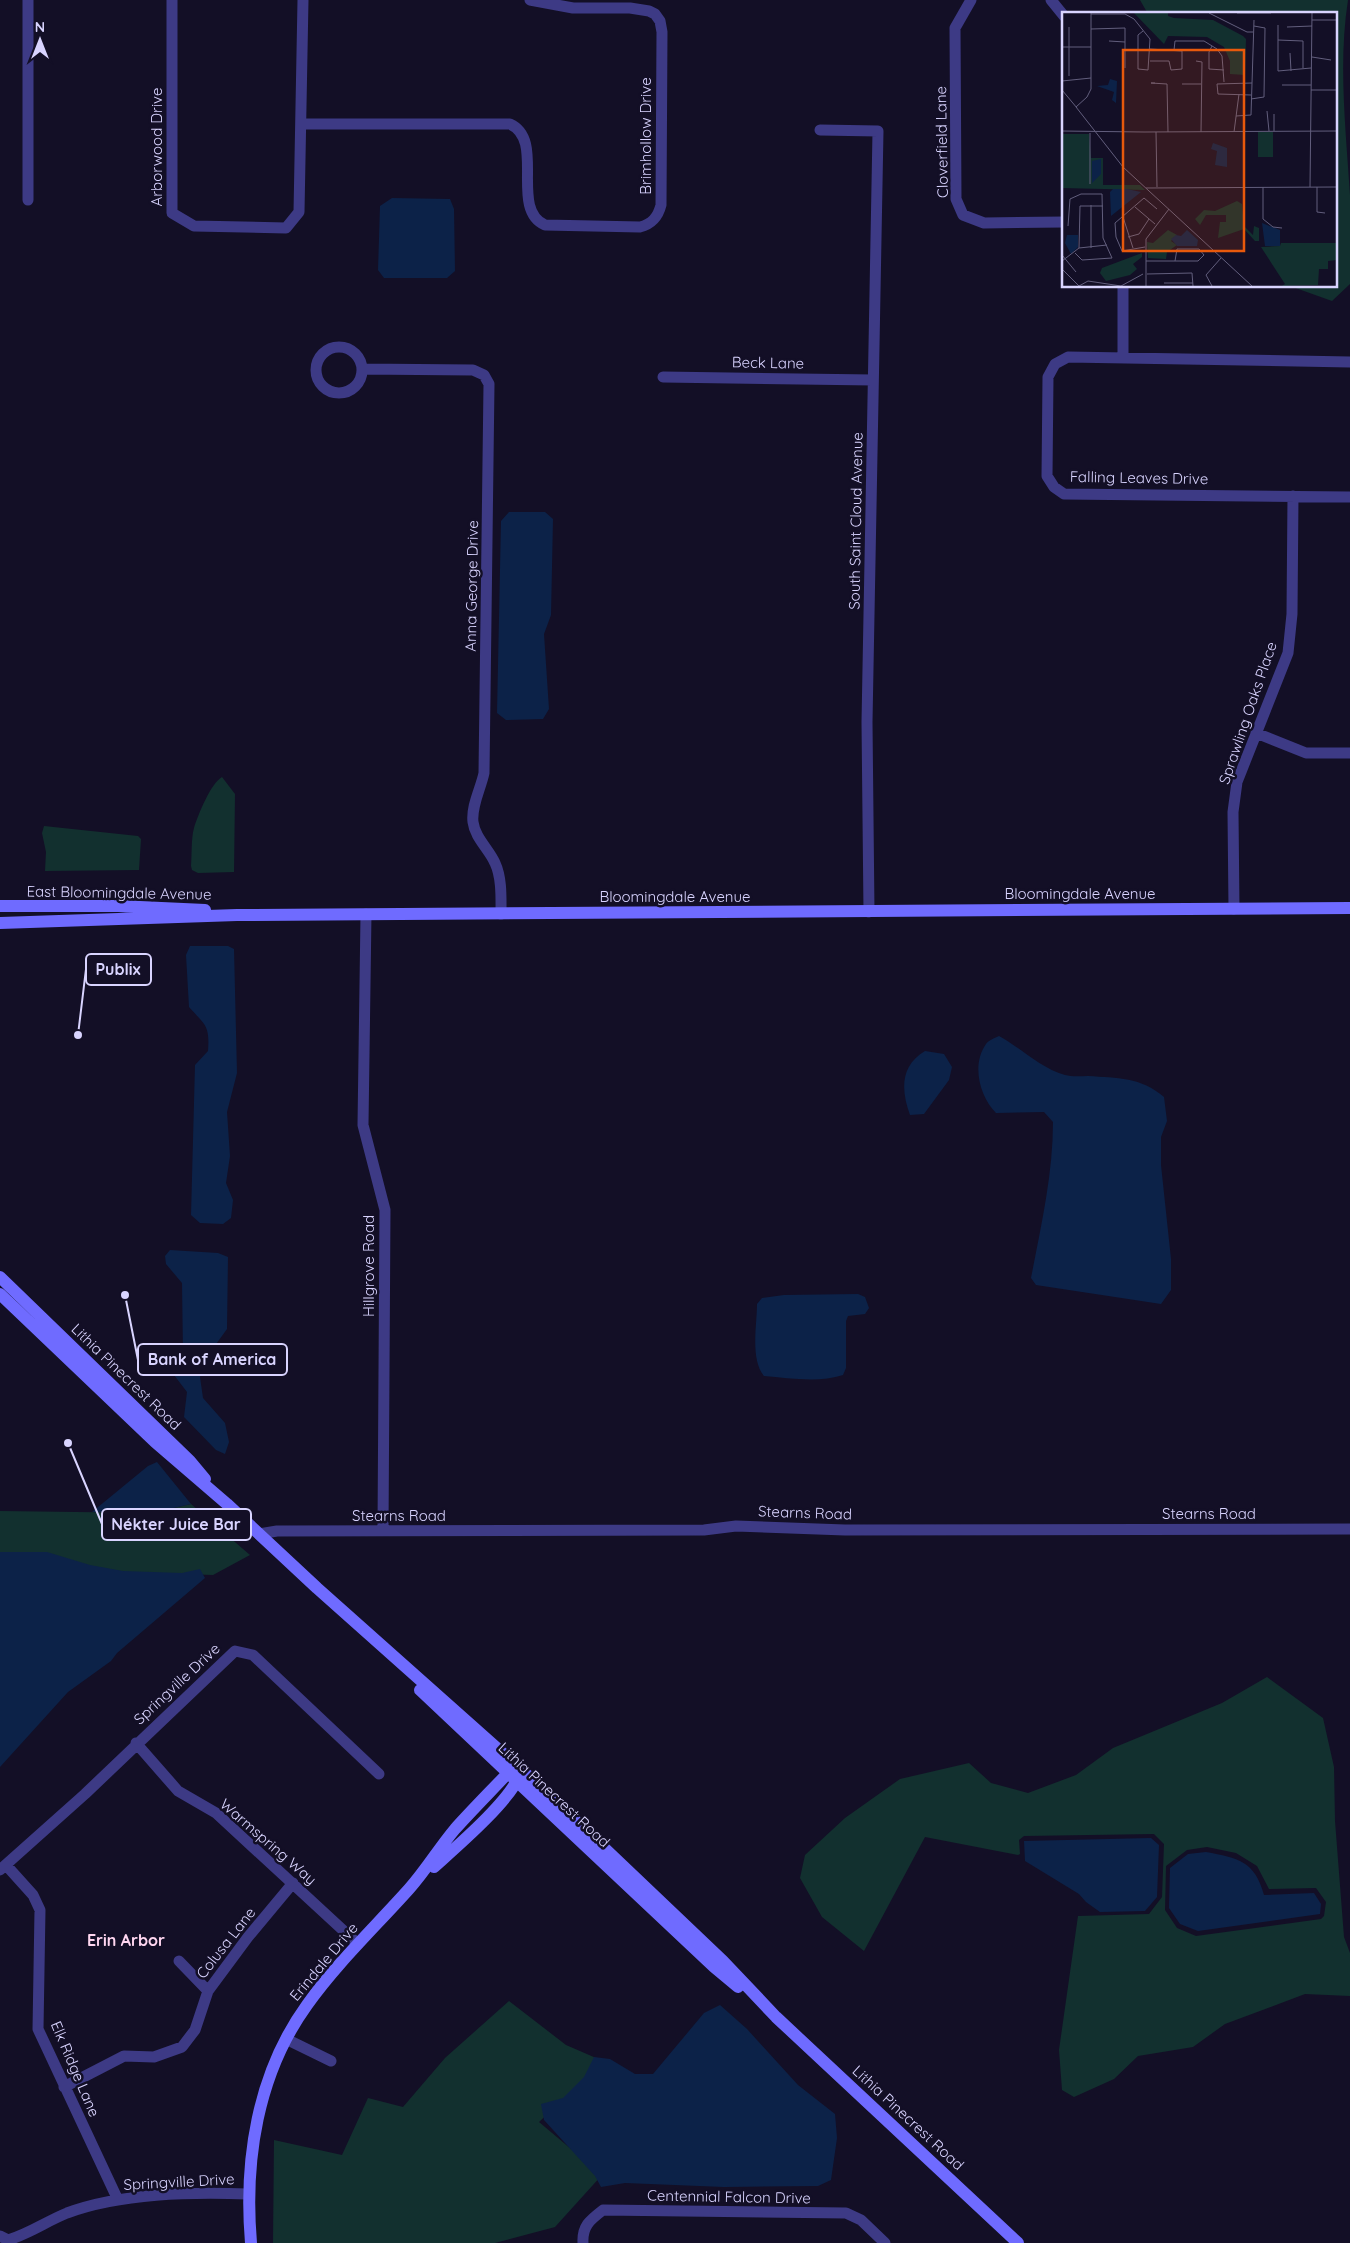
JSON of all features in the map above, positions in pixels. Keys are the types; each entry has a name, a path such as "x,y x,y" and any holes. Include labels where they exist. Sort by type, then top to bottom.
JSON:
{"main road":[{"name":"East Bloomingdale Avenue","path":"0,906 118,906 191,909 237,915"},
{"name":"Bloomingdale Avenue","path":"0,924 237,915 1350,908"},
{"name":"Lithia Pinecrest Road","path":"0,1277 190,1461 226,1504"},
{"name":"Lithia Pinecrest Road","path":"0,1294 155,1442 317,1588 528,1794 714,1968 776,2017"},
{"name":"Lithia Pinecrest Road","path":"317,1588 521,1769 723,1961 776,2017 1018,2243"},
{"name":"Erindale Drive","path":"411,1887 455,1829 521,1769"},
{"name":"Erindale Drive","path":"251,2243 248,2194 252,2148 260,2108 268,2082 286,2039 316,1992 411,1887 466,1838 505,1796 512,1778"},
{"path":"505,1796 515,1793 528,1794"}],"street":[{"path":"28,0 28,200"},
{"name":"Arborwood Drive","path":"172,0 172,213 194,226 286,228 299,212 303,0"},
{"name":"Brimhollow Drive","path":"302,124 510,124 519,128 525,139 530,209 539,222 545,225 647,226 655,219 661,205 662,32 660,21 655,14 640,9 530,0"},
{"name":"Cloverfield Lane","path":"971,0 956,28 956,198 963,215 984,223 1062,222"},
{"path":"1052,0 1062,13"},
{"name":"South Saint Cloud Avenue","path":"820,130 878,131 867,722 869,912"},
{"path":"1123,288 1123,358"},
{"path":"340,347 356,354 362,369 362,375 356,386 340,393 324,388 316,372 320,356 329,349 340,347"},
{"name":"Falling Leaves Drive","path":"1350,362 1068,357 1055,364 1048,377 1047,476 1054,487 1064,494 1350,497"},
{"name":"Anna George Drive","path":"362,369 474,370 484,375 488,384 484,772 481,789 474,808 473,821 476,835 496,865 501,891 501,914"},
{"name":"Beck Lane","path":"663,377 873,380"},
{"name":"Sprawling Oaks Place","path":"1234,909 1232,812 1238,782 1288,653 1292,614 1293,496"},
{"path":"1256,733 1306,753 1350,753"},
{"name":"Hillgrove Road","path":"366,914 363,1125 385,1210 382,1531"},
{"name":"Stearns Road","path":"259,1534 277,1532 382,1531 704,1530 736,1526 845,1530 1350,1529"},
{"name":"Springville Drive","path":"3,1868 85,1794 136,1743 235,1651 254,1655 379,1774"},
{"name":"Warmspring Way","path":"136,1743 178,1791 216,1813 358,1944"},
{"name":"Elk Ridge Lane","path":"3,1868 33,1895 40,1910 38,2029 118,2200"},
{"name":"Colusa Lane","path":"64,2087 124,2056 154,2057 182,2047 195,2030 208,1991 248,1937 293,1883"},
{"path":"179,1960 208,1991"},
{"path":"286,2039 331,2061"},
{"name":"Springville Drive","path":"0,2236 8,2240 68,2213 118,2200 162,2195 248,2194"},
{"name":"Centennial Falcon Drive","path":"583,2243 582,2232 589,2220 603,2210 846,2213 861,2220 885,2243"}],"green space":[{"path":"1140,0 1348,0 1343,73 1350,195 1350,284 1332,301 1296,288 1338,288 1338,12 1147,12"},
{"path":"222,777 235,794 234,872 198,873 192,870 191,866 194,828 209,792"},
{"path":"44,826 138,836 141,839 139,870 45,871 46,852 42,833"},
{"path":"191,1504 250,1555 213,1575 121,1572 0,1558 0,1511 152,1513"},
{"path":"1267,1677 1323,1718 1334,1767 1335,1821 1344,1937 1350,1953 1350,1996 1305,1994 1225,2024 1193,2047 1138,2056 1114,2079 1074,2097 1062,2090 1059,2050 1078,1916 1149,1914 1162,1897 1164,1844 1154,1834 1024,1836 1019,1840 1020,1854 1018,1855 925,1837 864,1951 822,1917 800,1878 805,1855 845,1818 900,1779 969,1763 991,1783 1028,1793 1076,1775 1113,1748 1222,1703","holes":["1207,1847 1236,1853 1257,1866 1269,1889 1316,1888 1326,1902 1324,1916 1321,1919 1196,1936 1177,1928 1165,1910 1166,1866 1187,1850"]},
{"path":"509,2001 566,2045 603,2061 539,2122 602,2175 555,2227 495,2243 273,2243 274,2140 342,2155 368,2098 403,2107 445,2058"}],"water":[{"path":"392,198 450,199 454,209 455,271 447,278 384,278 378,270 380,206"},
{"path":"509,512 545,512 553,519 551,615 544,634 549,709 543,719 506,720 497,713 501,521"},
{"path":"190,946 228,946 234,949 237,1073 227,1112 230,1156 226,1183 233,1200 231,1218 223,1224 200,1223 191,1215 195,1065 208,1051 208,1036 203,1022 189,1007 186,955"},
{"path":"999,1036 1056,1072 1071,1076 1109,1077 1137,1082 1155,1090 1164,1097 1167,1121 1161,1137 1161,1165 1171,1259 1171,1290 1161,1304 1036,1285 1031,1278 1049,1180 1053,1122 1044,1112 996,1113 990,1106 979,1080 979,1061 981,1052 986,1044"},
{"path":"925,1051 944,1054 952,1067 949,1080 924,1114 910,1115 905,1097 905,1079 911,1064"},
{"path":"170,1250 218,1253 228,1257 227,1329 206,1358 200,1377 203,1398 225,1423 229,1442 225,1454 216,1450 184,1417 187,1392 174,1375 176,1363 183,1354 182,1283 166,1264 165,1256"},
{"path":"858,1294 865,1297 869,1308 865,1314 848,1316 846,1321 846,1368 843,1375 824,1379 764,1376 757,1361 755,1342 757,1304 762,1298 784,1295"},
{"path":"157,1462 191,1504 152,1513 92,1512 148,1466"},
{"path":"0,1552 47,1552 90,1565 123,1571 182,1573 200,1569 205,1578 117,1653 111,1661 68,1692 0,1767"},
{"path":"1151,1838 1159,1845 1157,1897 1145,1911 1100,1912 1086,1902 1079,1894 1025,1861 1024,1841"},
{"path":"1206,1852 1227,1856 1244,1863 1256,1875 1264,1895 1314,1893 1321,1904 1320,1914 1198,1931 1180,1924 1169,1908 1170,1868 1188,1854"},
{"path":"720,2005 747,2029 798,2085 835,2114 837,2138 831,2180 818,2186 724,2187 625,2183 601,2187 595,2176 544,2120 541,2104 563,2098 584,2077 594,2057 610,2059 635,2074 653,2074 704,2013"}],"place":[{"name":"Publix","path":"78,1035"},
{"name":"Bank of America","path":"125,1295"},
{"name":"Nékter Juice Bar","path":"68,1443"}],"district":[{"name":"Erin Arbor","path":"126,1940"}]}
